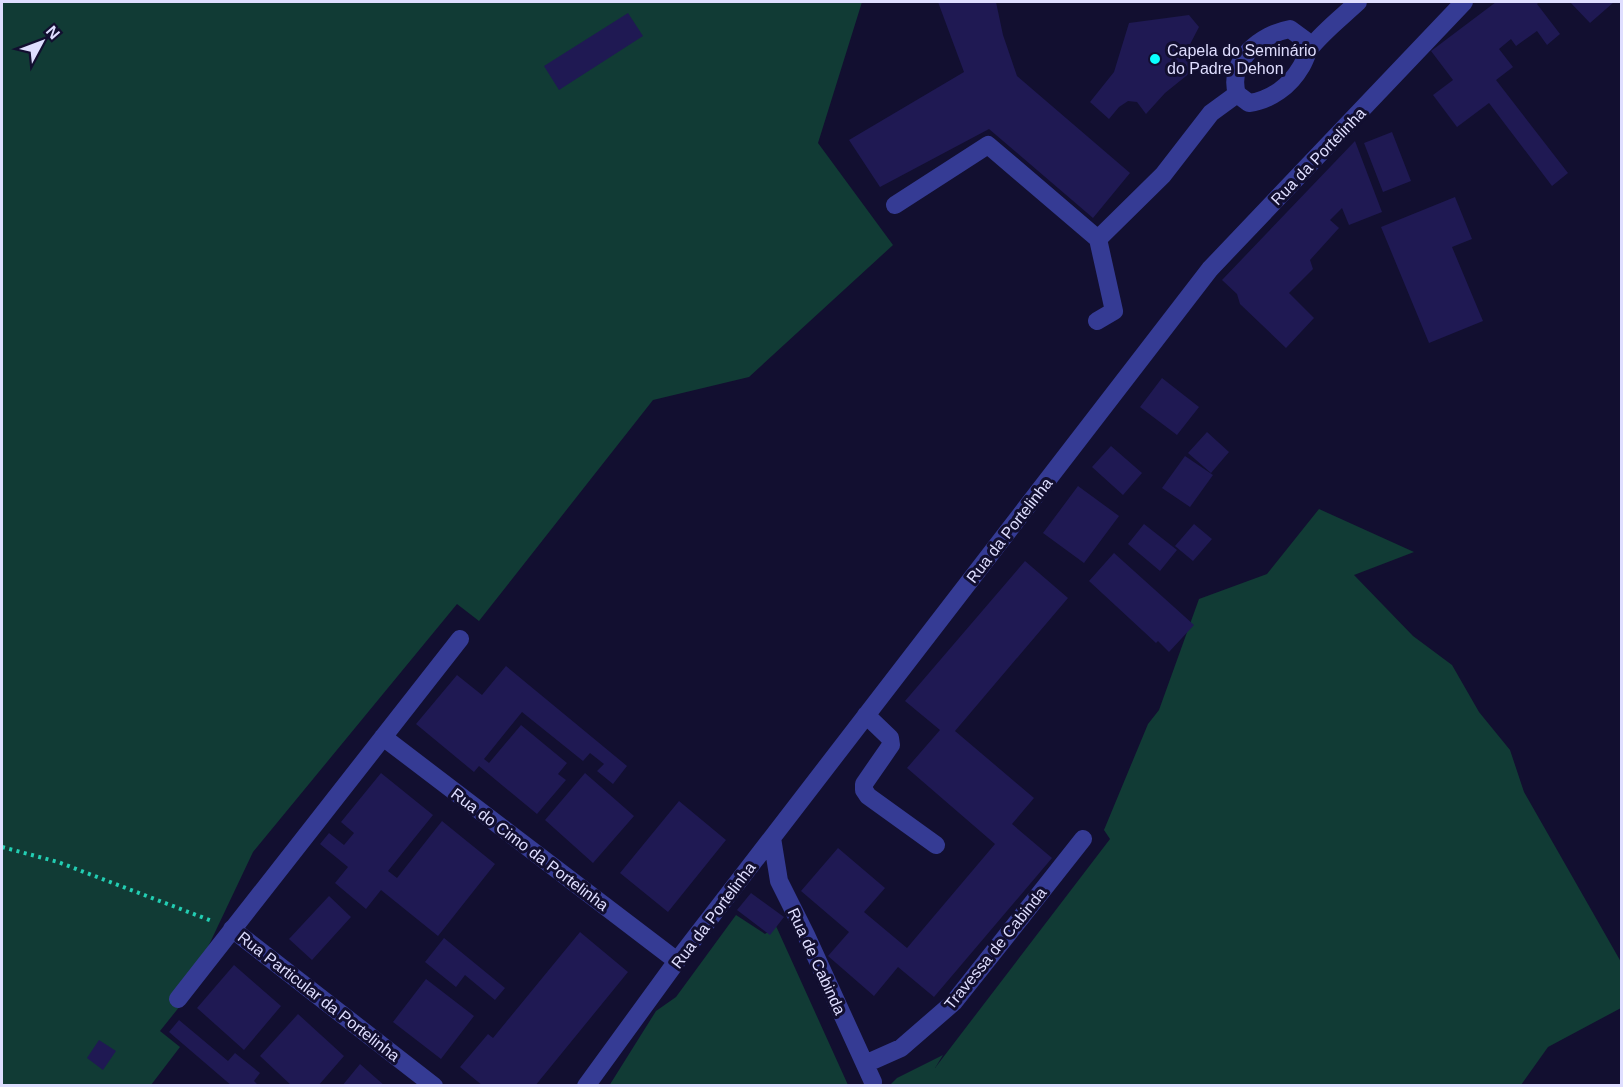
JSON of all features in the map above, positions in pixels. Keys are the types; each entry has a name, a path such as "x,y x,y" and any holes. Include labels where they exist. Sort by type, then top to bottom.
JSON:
{"street":[{"path":"1309,49 1305,40 1290,29 1266,36 1242,60 1234,76 1237,94 1249,103 1259,102 1274,95 1297,74 1309,49 1358,2"},
{"name":"Rua da Portelinha","path":"586,1086 677,961 1210,269 1464,2"},
{"path":"1098,239 1163,175 1211,112 1237,94"},
{"path":"895,204 988,145 1098,239 1114,311 1097,321"},
{"path":"178,999 460,639"},
{"path":"866,715 890,738 891,745 864,784 864,790 868,796 936,845"},
{"name":"Rua do Cimo da Portelinha","path":"383,737 677,961"},
{"name":"Rua de Cabinda","path":"772,838 779,881 873,1082"},
{"name":"Travessa de Cabinda","path":"865,1064 901,1048 954,1002 1083,839"},
{"name":"Rua Particular da Portelinha","path":"232,929 434,1086"}],"path":[{"path":"2,847 58,862 232,929"}],"green space":[{"path":"2,2 862,2 818,143 893,245 749,377 653,400 479,621 457,604 253,852 180,1006 160,1031 180,1047 151,1085 2,1086"},
{"path":"1319,509 1414,552 1354,575 1413,636 1452,665 1479,712 1510,750 1524,792 1621,962 1621,1008 1548,1047 1521,1085 889,1086 897,1078 943,1055 935,1068 1110,839 1104,830 1148,724 1159,710 1199,599 1267,574"},
{"path":"736,915 765,934 776,926 848,1085 609,1086 656,1011 676,997"}],"building":[{"path":"938,2 996,2 1003,35 1017,76 1130,173 1093,218 989,129 880,187 849,140 964,72"},
{"path":"1496,2 1539,2 1537,4 1560,34 1547,45 1537,31 1516,46 1511,39 1499,49 1513,67 1496,80 1568,173 1552,186 1489,103 1457,127 1433,95 1453,80 1431,51"},
{"path":"1570,2 1614,2 1590,23"},
{"path":"628,13 643,36 559,90 544,66"},
{"name":"Capela do Seminário do Padre Dehon","path":"1189,15 1199,27 1187,50 1196,68 1165,93 1146,114 1137,102 1128,101 1119,107 1109,119 1090,102 1114,72 1129,23"},
{"path":"1392,132 1411,181 1383,192 1364,143"},
{"path":"1355,141 1382,212 1349,225 1342,208 1330,220 1339,228 1310,260 1313,269 1289,293 1314,318 1286,348 1240,304 1237,294 1222,280"},
{"path":"1455,197 1472,239 1452,247 1483,321 1429,343 1381,227"},
{"path":"1162,378 1199,407 1177,435 1140,407"},
{"path":"1207,432 1229,452 1211,473 1188,453"},
{"path":"1111,446 1142,473 1123,495 1092,467"},
{"path":"1185,456 1213,475 1190,507 1162,488"},
{"path":"1078,486 1119,516 1084,563 1043,533"},
{"path":"1144,524 1177,550 1160,571 1128,544"},
{"path":"1194,524 1212,539 1193,561 1175,546"},
{"path":"1114,553 1194,625 1169,652 1158,641 1156,643 1089,581"},
{"path":"1025,561 1068,598 955,731 1034,798 1012,824 1052,858 934,997 898,967 874,996 828,956 849,932 801,891 838,848 885,888 864,912 907,948 995,844 907,768 940,730 905,701"},
{"path":"506,666 627,766 613,784 597,771 604,764 590,753 583,761 522,712 484,759 489,763 521,725 567,763 558,774 566,780 537,814 479,766 474,772 416,724 457,675 482,695"},
{"path":"381,773 433,815 388,871 397,878 442,821 495,864 438,936 381,890 366,909 335,883 348,867 320,844 329,833 344,845 354,833 341,822"},
{"path":"585,773 634,816 593,863 545,820"},
{"path":"679,801 726,840 668,912 620,873"},
{"path":"751,893 784,917 770,935 737,910"},
{"path":"329,896 351,917 312,960 289,939"},
{"path":"580,932 628,972 535,1086 483,1086 460,1067 488,1034 493,1038"},
{"path":"444,938 505,988 495,1000 465,975 456,987 425,962"},
{"path":"234,965 281,1006 244,1050 197,1008"},
{"path":"426,979 474,1016 441,1059 393,1022"},
{"path":"298,1014 344,1056 318,1086 292,1086 260,1056"},
{"path":"179,1020 228,1061 235,1053 260,1073 254,1081 259,1086 232,1086 169,1032"},
{"path":"99,1040 116,1051 103,1070 87,1058"},
{"path":"360,1064 385,1086 342,1086"}],"place":[{"name":"Capela do Seminário do Padre Dehon","path":"1155,59"}]}
